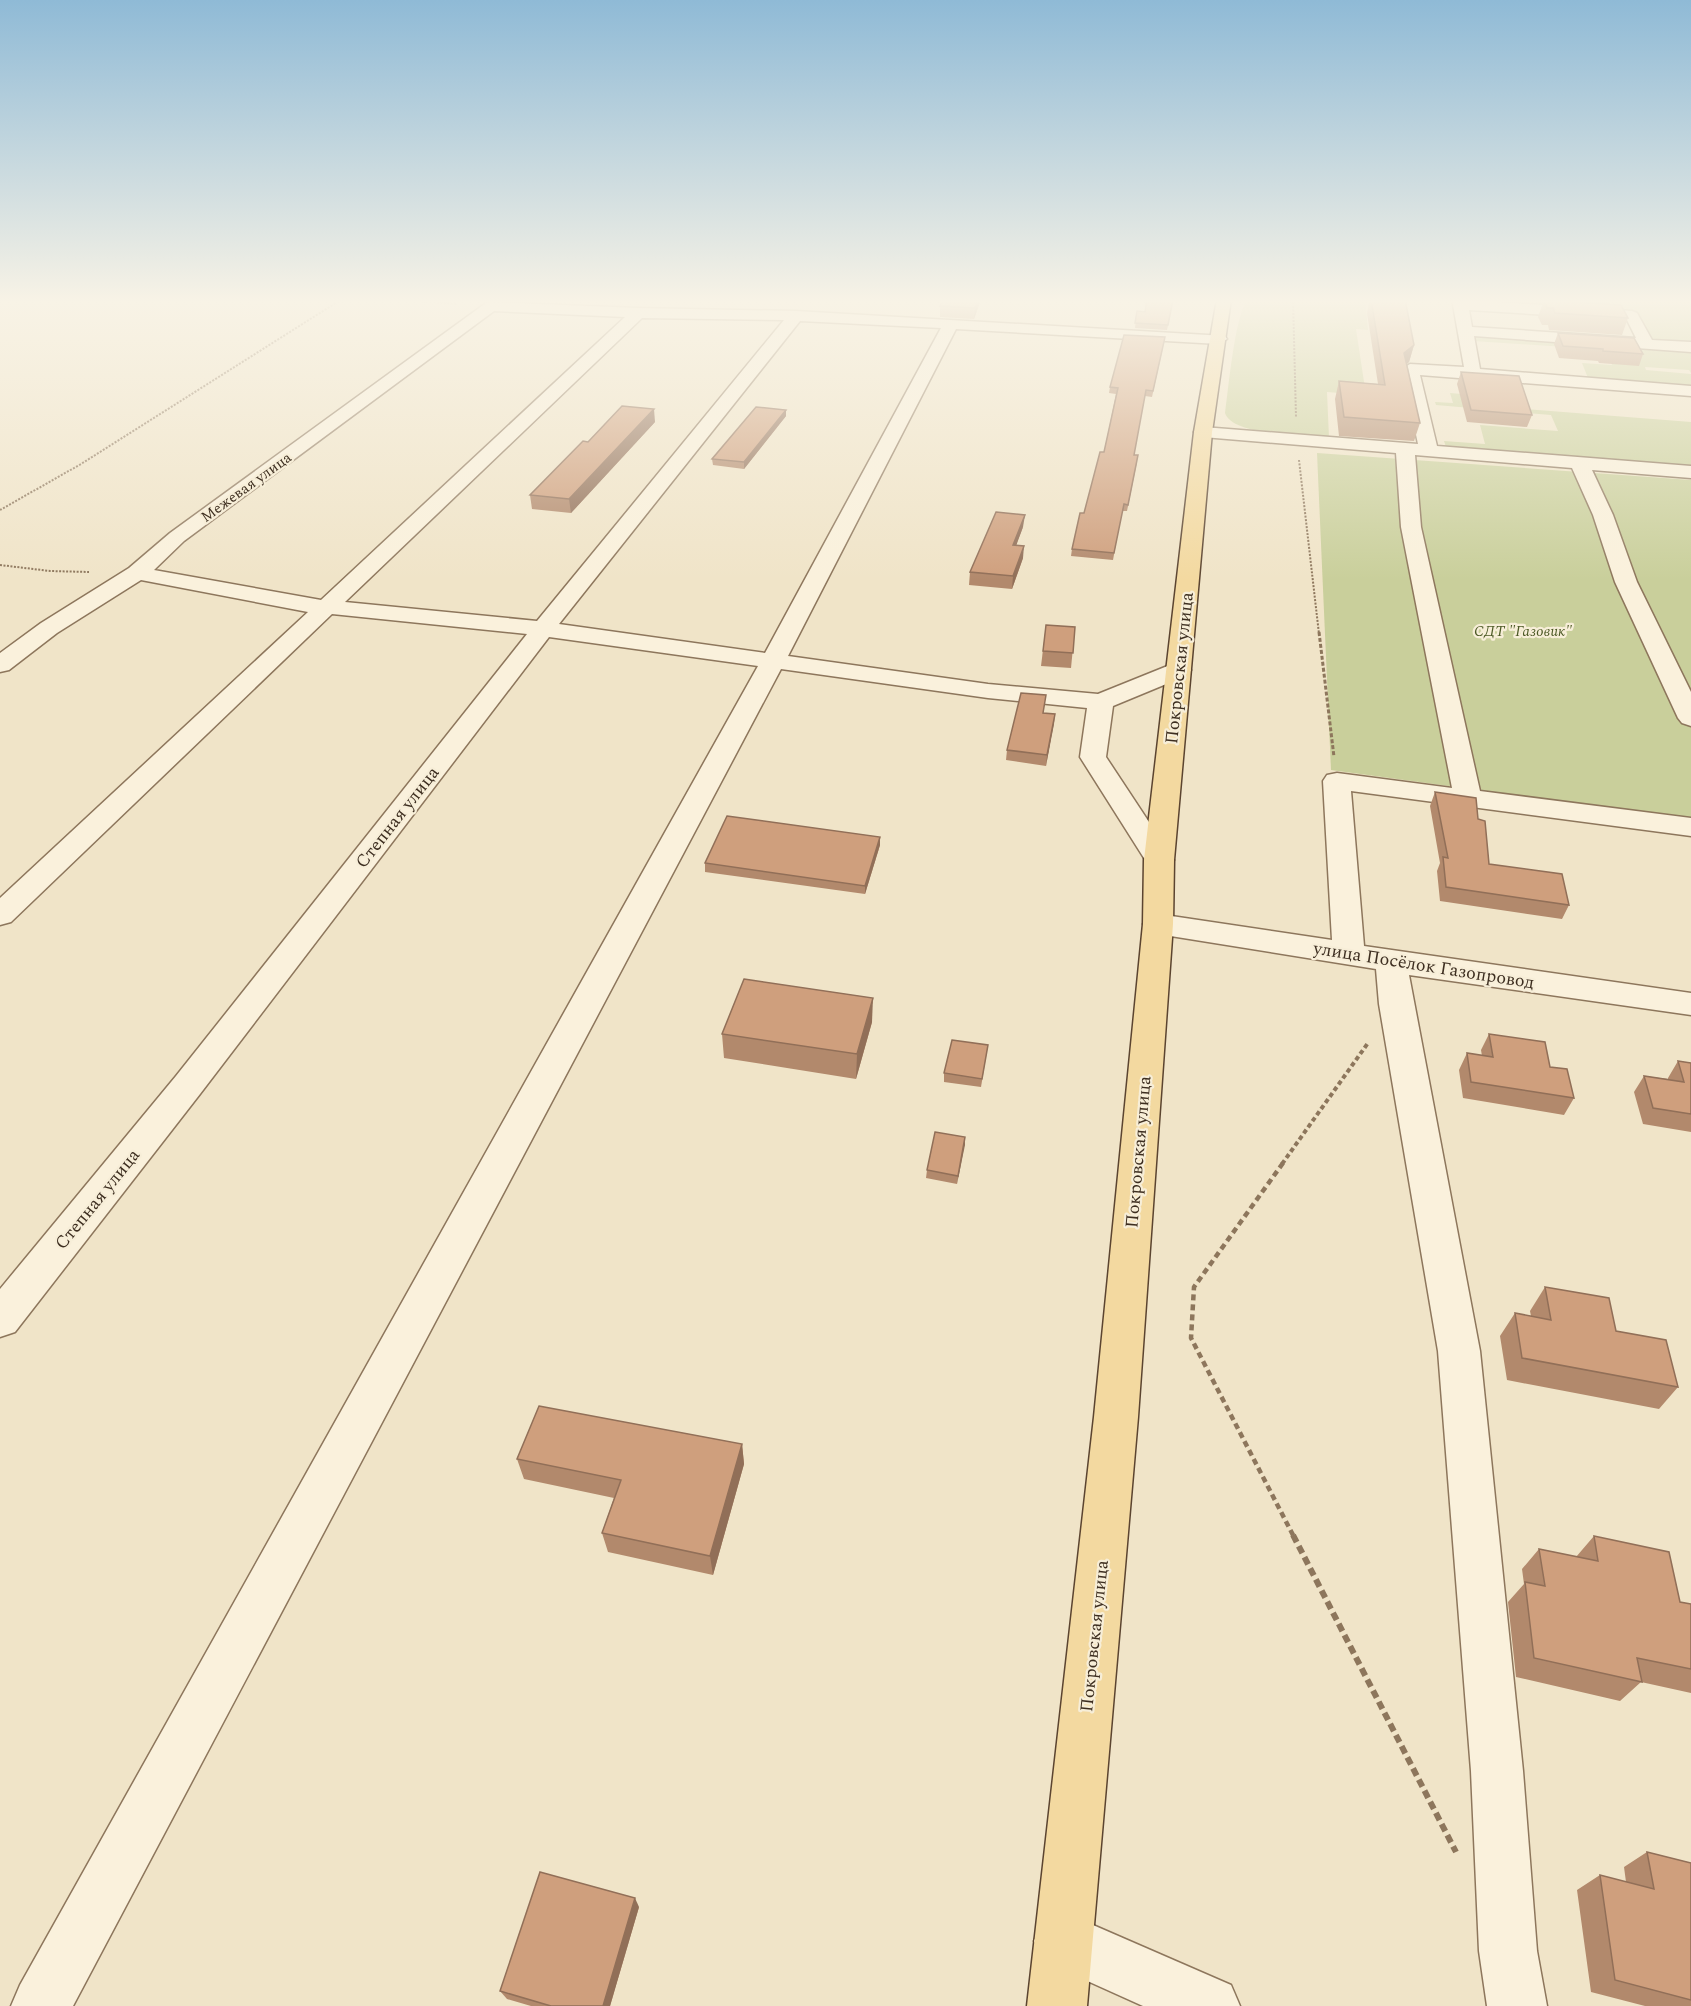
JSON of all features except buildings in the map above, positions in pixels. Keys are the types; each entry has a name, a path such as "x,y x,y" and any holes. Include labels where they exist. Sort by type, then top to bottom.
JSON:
{"main road":[{"name":"Покровская улица","path":"1057,2006 1116,1417 1158,924 1159,860 1203,432 1210,393"}],"street":[{"name":"Межевая улица","path":"0,665 49,628 137,573 177,537 373,393"},
{"path":"0,915 554,393"},
{"name":"Степная улица","path":"0,1319 188,1085 543,629 734,393"},
{"path":"41,2006 773,661 915,393"},
{"path":"1416,393 1429,450"},
{"path":"1203,432 1691,472"},
{"path":"1405,449 1411,527 1468,798"},
{"path":"1579,462 1603,515 1626,582 1691,718"},
{"path":"137,573 328,607 543,629 988,691 1101,702 1179,670"},
{"path":"1101,702 1093,757 1159,860"},
{"path":"1517,2006 1508,1951 1497,1771 1459,1351 1337,781 1691,827"},
{"name":"улица Посёлок Газопровод","path":"1158,924 1379,973 1691,1004"},
{"path":"1063,1941 1210,2006"}],"path":[{"path":"0,510 81,464 194,393"},
{"path":"1295,393 1300,484 1337,781"},
{"path":"0,565 50,571 137,573"},
{"path":"1379,973 1194,1287 1191,1338 1459,1856"}],"green space":[{"path":"1227,393 1327,393 1329,438 1256,430 1231,421 1225,413"},
{"path":"1335,393 1366,393 1366,395"},
{"path":"1450,393 1520,399 1525,409 1691,422 1691,467 1446,447 1444,441 1485,444 1480,425 1558,431 1551,415 1436,405 1435,402 1453,403"},
{"name":"СДТ \"Газовик\"","path":"1317,453 1691,480 1691,819 1331,770"}]}
